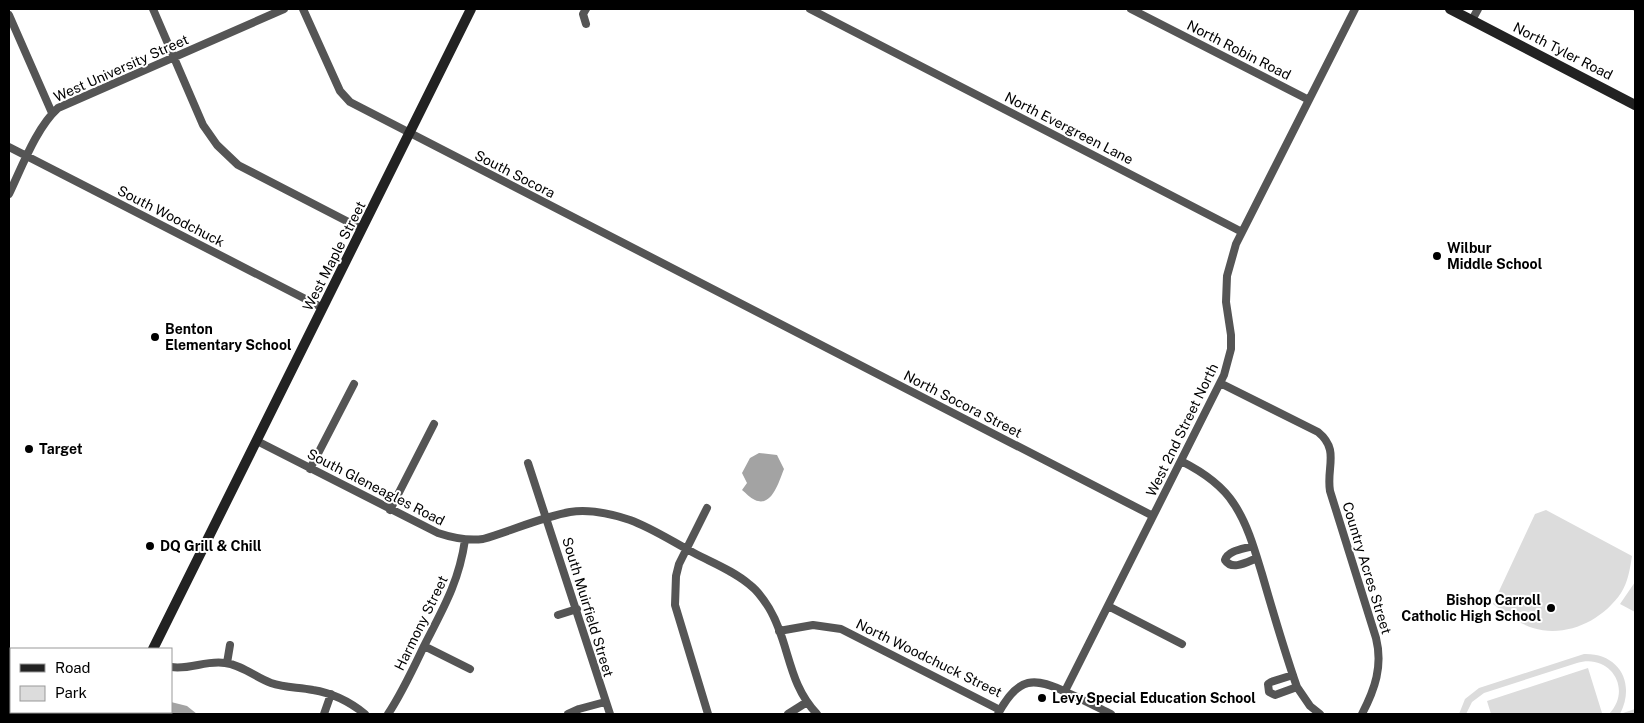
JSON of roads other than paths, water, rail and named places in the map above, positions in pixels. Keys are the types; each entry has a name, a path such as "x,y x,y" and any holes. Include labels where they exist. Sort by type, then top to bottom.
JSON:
{"main road":[{"name":"West Maple Street","path":"154,648 471,9"},
{"name":"North Tyler Road","path":"1450,9 1635,105"}],"street":[{"path":"153,9 203,124 217,145 238,165 362,229"},
{"name":"West University Street","path":"9,194 38,132 58,108 284,9"},
{"name":"South Socora","path":"303,9 340,90 350,102 762,314"},
{"path":"586,9 583,14 586,24"},
{"name":"North Evergreen Lane","path":"810,9 1242,232"},
{"name":"North Robin Road","path":"1131,9 1309,100"},
{"name":"West 2nd Street North","path":"1065,691 1220,383 1231,349 1226,302 1226,276 1236,244 1355,9"},
{"path":"1472,20 1478,9"},
{"path":"9,15 52,114"},
{"name":"South Woodchuck","path":"9,147 323,308"},
{"name":"North Socora Street","path":"762,314 1154,516"},
{"name":"Country Acres Street","path":"1220,383 1318,432 1326,439 1330,447 1332,452 1329,474 1330,491 1378,647 1379,672 1362,714"},
{"path":"310,469 354,384"},
{"path":"390,510 434,424"},
{"name":"South Gleneagles Road","path":"257,441 438,533 465,540 483,539 571,512 610,514 631,520 735,574 761,596 770,608 780,631 796,684 807,702 818,714"},
{"path":"1181,461 1212,480 1233,502 1241,515 1257,558 1293,675 1310,706 1320,714"},
{"name":"South Muirfield Street","path":"528,463 610,714"},
{"path":"707,508 679,564 676,576 674,605 708,714"},
{"name":"Harmony Street","path":"388,714 455,583 461,566 465,540"},
{"path":"1253,546 1230,553 1226,556 1225,560 1233,566 1257,558"},
{"path":"1108,606 1182,644"},
{"path":"558,615 577,610"},
{"name":"North Woodchuck Street","path":"780,631 813,625 841,629 999,712 1012,692 1029,682 1038,681 1065,691 1111,714"},
{"path":"227,663 230,645"},
{"path":"424,646 470,669"},
{"path":"172,667 188,667 213,662 227,663 271,683 331,694 365,714"},
{"path":"1293,675 1271,682 1268,684 1268,690 1275,695 1298,687"},
{"path":"324,714 331,694"},
{"path":"568,714 605,702"},
{"path":"788,714 807,702"}],"place":[{"name":"Wilbur Middle School","path":"1437,256"},
{"name":"Benton Elementary School","path":"155,337"},
{"name":"Target","path":"29,449"},
{"name":"DQ Grill & Chill","path":"150,546"},
{"name":"Bishop Carroll Catholic High School","path":"1551,608"},
{"name":"Levy Special Education School","path":"1042,698"}]}
